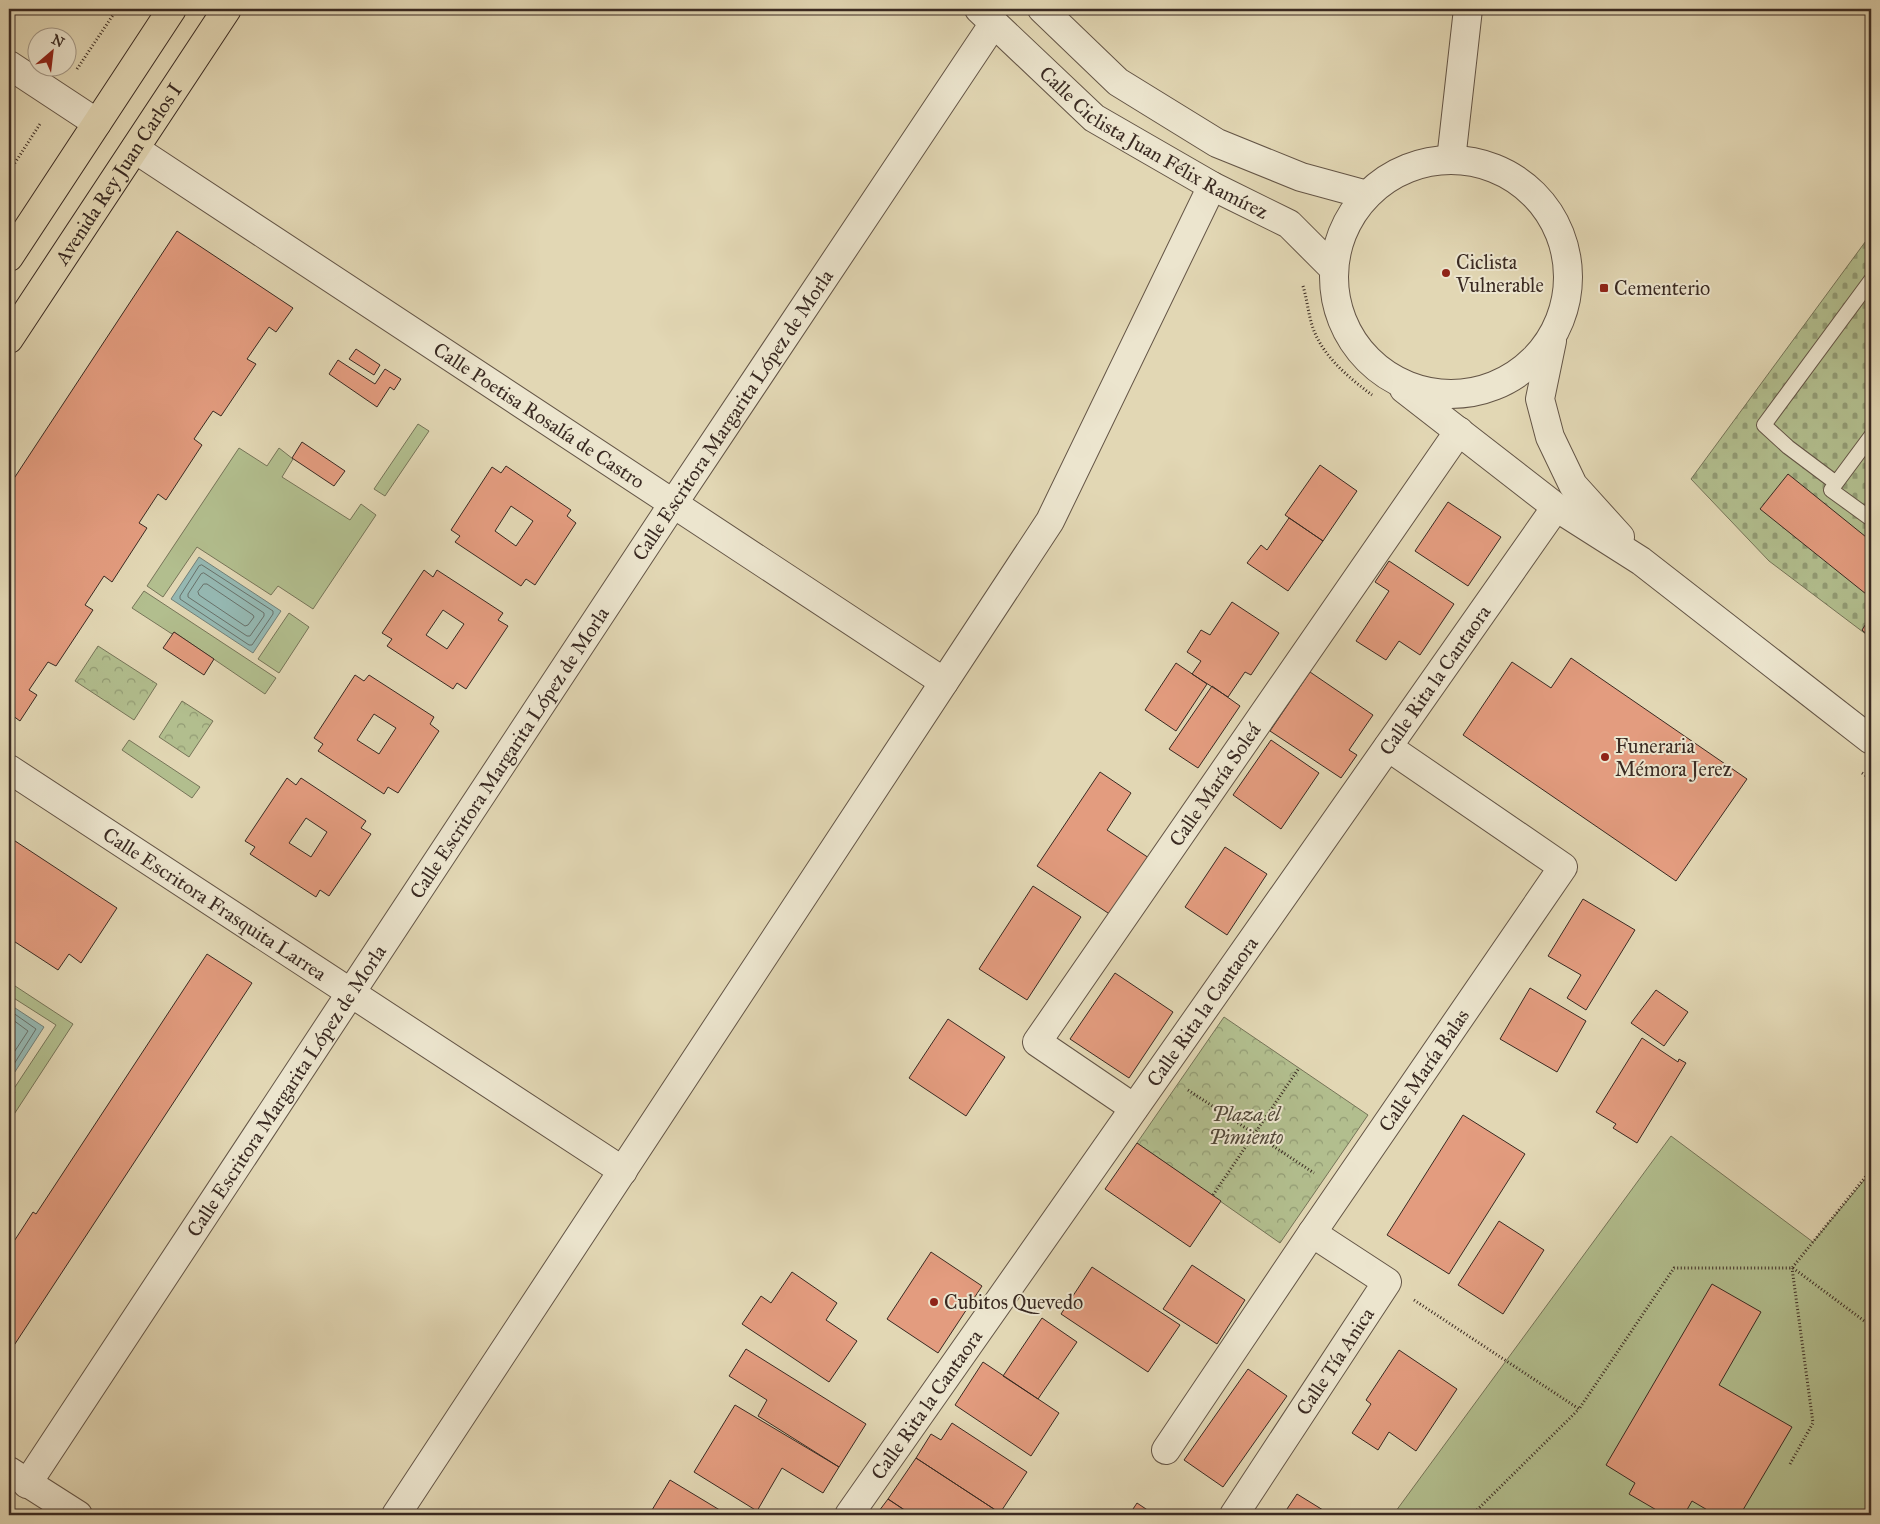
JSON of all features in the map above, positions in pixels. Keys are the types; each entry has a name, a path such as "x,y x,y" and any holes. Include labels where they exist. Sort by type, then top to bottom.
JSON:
{"main road":[{"path":"9,257 172,9"},
{"name":"Avenida Rey Juan Carlos I","path":"9,339 227,9"}],"street":[{"name":"Calle Ciclista Juan Félix Ramírez","path":"1042,9 1118,82 1217,143 1301,177 1367,195"},
{"path":"1451,160 1468,9"},
{"name":"Calle Ciclista Juan Félix Ramírez","path":"987,16 1094,118 1212,186 1289,224 1334,269"},
{"name":"Calle Escritora Margarita López de Morla","path":"18,1477 350,993 673,504 987,16"},
{"path":"9,65 97,123"},
{"name":"Calle Poetisa Rosalía de Castro","path":"134,149 944,682"},
{"path":"1641,561 1573,485 1550,437 1540,399 1554,335 1563,313 1568,272 1565,250 1554,222 1538,198 1501,172 1476,163 1451,160 1433,162 1402,171 1385,180 1367,195 1345,227 1334,269 1334,287 1338,309 1345,328 1355,344 1389,378 1556,507 1641,561 1871,740"},
{"path":"396,1515 1050,522 1212,186"},
{"path":"1389,378 1424,391 1454,394 1486,389 1512,378 1534,361 1554,335"},
{"name":"Calle María Soleá","path":"1134,1108 1038,1042 1459,431"},
{"name":"Calle Rita la Cantaora","path":"849,1515 1556,507"},
{"name":"Calle María Balas","path":"1166,1450 1312,1232 1563,867 1388,747"},
{"name":"Calle Escritora Frasquita Larrea","path":"9,769 623,1171"},
{"path":"1312,1232 1387,1282"},
{"name":"Calle Tía Anica","path":"1234,1515 1387,1282"},
{"path":"18,1477 78,1515"}],"lane":[{"path":"1836,483 1788,447 1764,425 1871,280"},
{"path":"1871,436 1831,490 1871,519"}],"path":[{"path":"78,68 117,9"},
{"path":"9,172 42,122"},
{"path":"1213,1195 1298,1068"},
{"path":"1160,1072 1341,1190"},
{"path":"1790,1464 1813,1423 1792,1268 1871,1170"},
{"path":"1472,1515 1579,1409 1674,1268 1792,1268 1871,1326"},
{"path":"1387,1282 1579,1409"}],"green space":[{"path":"1871,234 1871,638 1769,561 1691,479"},
{"path":"418,424 429,431 385,496 374,489"},
{"path":"239,448 267,466 279,448 293,459 282,477 350,520 361,504 376,515 313,609 278,586 271,595 197,547 163,597 147,586"},
{"path":"144,591 276,678 265,694 174,632 172,634 132,608"},
{"path":"289,613 309,627 279,673 258,659"},
{"path":"98,646 157,684 134,720 75,681"},
{"path":"182,701 213,721 189,757 159,737"},
{"path":"129,740 200,787 192,798 122,750"},
{"path":"9,982 73,1024 9,1122 9,1101 15,1092 13,1090 56,1025 9,995"},
{"name":"Plaza el Pimiento","path":"1224,1017 1368,1115 1280,1243 1137,1143"},
{"path":"1671,1136 1813,1242 1871,1172 1871,1515 1393,1515"}],"water":[{"path":"199,557 281,611 253,653 171,599"},
{"path":"9,1004 44,1027 9,1081"}],"building":[{"path":"177,231 293,308 276,332 269,327 247,359 256,364 221,416 213,411 194,439 202,445 166,500 158,494 139,523 147,528 112,582 104,576 85,605 93,610 56,666 48,662 29,690 37,695 20,721 9,713 9,486"},
{"path":"356,349 380,365 374,375 349,359"},
{"path":"338,360 375,384 385,369 401,379 394,390 390,387 377,407 329,374"},
{"path":"302,442 345,471 334,486 292,458"},
{"path":"1320,465 1357,491 1323,541 1285,515"},
{"path":"506,466 571,510 567,516 576,523 535,585 526,579 521,586 455,542 460,536 451,530 492,467 501,473","holes":["511,506 533,521 516,546 495,531"]},
{"path":"1788,474 1871,541 1871,598 1760,509"},
{"path":"1448,502 1501,537 1468,586 1415,551"},
{"path":"1289,518 1323,541 1288,591 1247,563 1261,545 1267,550"},
{"path":"1389,561 1454,604 1420,655 1399,641 1386,660 1356,641 1389,591 1375,582"},
{"path":"424,570 433,577 437,570 503,613 498,620 508,626 466,689 457,683 453,689 387,646 392,639 382,633","holes":["443,610 464,624 447,649 426,635"]},
{"path":"1232,602 1279,633 1251,675 1245,672 1228,697 1192,674 1201,661 1187,652 1201,630 1210,635"},
{"path":"1871,616 1871,638 1862,630"},
{"path":"174,632 214,659 204,675 163,648"},
{"name":"Funeraria Mémora Jerez","path":"1571,658 1747,779 1676,881 1463,735 1512,662 1551,688"},
{"path":"1176,663 1207,684 1176,731 1145,710"},
{"path":"1310,672 1373,715 1349,750 1357,755 1341,778 1270,731"},
{"path":"355,675 364,681 369,675 434,717 430,724 439,731 398,793 388,787 384,794 318,751 323,744 314,738","holes":["374,714 396,728 379,754 357,740"]},
{"path":"1212,686 1240,706 1198,768 1169,749"},
{"path":"1271,740 1319,773 1281,829 1233,795"},
{"path":"1100,772 1131,793 1107,830 1149,858 1111,915 1037,866"},
{"path":"287,778 296,785 301,778 366,821 361,828 371,834 329,896 320,890 316,897 250,854 255,847 245,841","holes":["306,818 327,832 311,857 289,843"]},
{"path":"9,837 117,908 81,963 69,954 58,970 9,938"},
{"path":"1225,847 1267,874 1227,935 1185,907"},
{"path":"1033,886 1081,917 1027,1000 979,969"},
{"path":"1583,899 1635,930 1586,1010 1567,998 1581,975 1548,956"},
{"path":"207,954 252,983 9,1353 9,1249 33,1212 36,1214"},
{"path":"1115,973 1173,1012 1129,1078 1070,1039"},
{"path":"1530,988 1586,1021 1557,1072 1500,1039"},
{"path":"1656,990 1688,1012 1664,1046 1631,1023"},
{"path":"948,1019 1005,1057 966,1116 909,1078"},
{"path":"1642,1038 1678,1062 1679,1059 1686,1063 1637,1143 1613,1128 1616,1124 1596,1112"},
{"path":"1463,1115 1525,1154 1449,1274 1387,1235"},
{"path":"1137,1143 1221,1201 1190,1247 1105,1189"},
{"path":"1499,1221 1544,1250 1503,1314 1458,1285"},
{"name":"Cubitos Quevedo","path":"931,1252 982,1286 938,1353 887,1319"},
{"path":"1192,1265 1245,1300 1217,1344 1163,1309"},
{"path":"1092,1267 1180,1325 1148,1372 1061,1314"},
{"path":"792,1272 837,1303 826,1320 857,1341 829,1382 742,1324 761,1296 771,1303"},
{"path":"1712,1284 1761,1312 1719,1385 1792,1427 1740,1515 1716,1515 1692,1501 1684,1515 1665,1515 1629,1494 1635,1483 1606,1465"},
{"path":"1042,1318 1077,1342 1038,1399 1003,1376"},
{"path":"746,1349 866,1424 839,1467 758,1416 767,1400 729,1376"},
{"path":"1399,1350 1457,1389 1416,1451 1389,1432 1378,1450 1352,1433 1371,1404 1366,1400"},
{"path":"983,1362 1059,1413 1031,1456 955,1405"},
{"path":"1248,1369 1287,1396 1223,1487 1184,1460"},
{"path":"735,1405 839,1467 823,1493 782,1468 757,1511 694,1472"},
{"path":"952,1423 1027,1472 1000,1513 916,1458 931,1434 941,1440"},
{"path":"916,1458 1003,1515 912,1515 888,1499"},
{"path":"670,1480 728,1515 649,1515"},
{"path":"1297,1494 1331,1515 1283,1515"},
{"path":"888,1499 912,1515 876,1515"},
{"path":"1137,1503 1155,1515 1129,1515"}],"place":[{"name":"Ciclista Vulnerable","path":"1446,273"},
{"name":"Cementerio","path":"1604,288"},
{"name":"Funeraria Mémora Jerez","path":"1605,757"},
{"name":"Cubitos Quevedo","path":"934,1302"}]}
